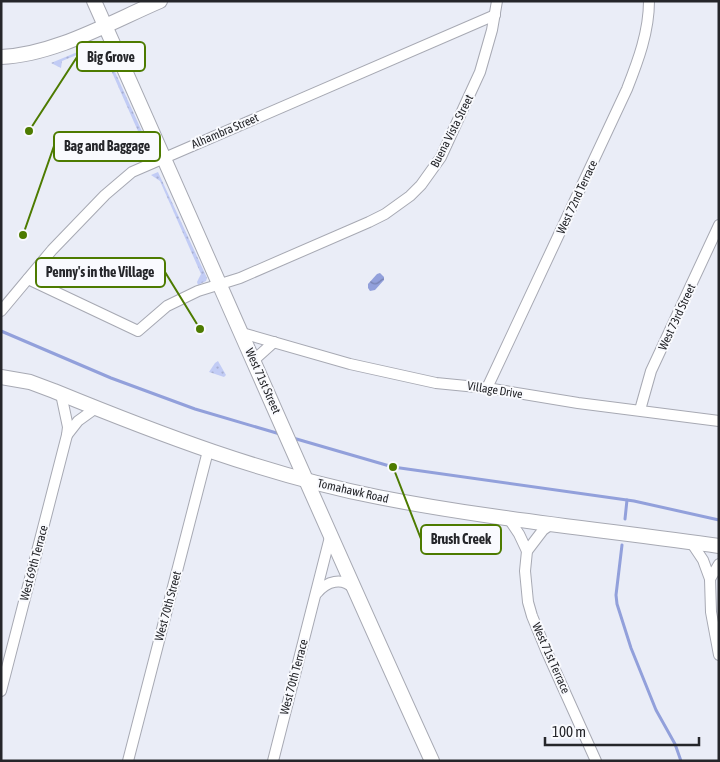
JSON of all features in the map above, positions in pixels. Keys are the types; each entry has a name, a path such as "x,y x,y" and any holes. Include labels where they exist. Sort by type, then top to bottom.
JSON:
{"street":[{"name":"West 71st Street","path":"94,1 296,454 330,537 432,761"},
{"path":"1,57 32,54 54,47 160,1"},
{"name":"Buena Vista Street","path":"28,279 138,331 167,306 198,291 240,278 385,214 410,196 421,185 441,157 485,58 495,16 496,1"},
{"name":"West 72nd Terrace","path":"487,388 627,89 645,36 649,1"},
{"name":"Alhambra Street","path":"1,311 52,250 118,182 140,168 495,16"},
{"name":"West 73rd Street","path":"640,410 652,371 719,225"},
{"name":"Village Drive","path":"242,332 350,364 436,383 487,388 719,421"},
{"path":"254,360 274,342"},
{"name":"Tomahawk Road","path":"1,378 30,382 208,451 307,480 376,497 550,525 719,546"},
{"name":"West 69th Terrace","path":"1,691 67,435 68,427 61,394"},
{"name":"West 69th Terrace","path":"67,435 78,421 96,408"},
{"name":"West 70th Street","path":"128,761 208,451"},
{"path":"509,518 528,551"},
{"name":"West 71st Terrace","path":"550,525 541,532 528,551 525,571 528,602 532,616 596,761"},
{"name":"West 70th Terrace","path":"272,761 330,537"},
{"path":"690,542 703,560 710,580 711,612 719,655"},
{"path":"710,580 719,564"},
{"path":"316,594 327,584 338,581 345,582 354,589"}],"shaded area":[{"path":"100,45 106,52 149,147 149,152 146,155 141,153 145,147 103,52 96,48"},
{"path":"92,46 94,48 62,61 61,68 51,63"},
{"path":"158,172 207,278 206,281 198,285 197,282 201,274 160,181 151,175"},
{"path":"218,361 226,375 224,377 209,372"}],"water":[{"path":"380,273 384,280 375,290 370,291 368,284"}],"waterway":[{"path":"1,331 111,378 195,409 280,434"},
{"path":"293,438 393,467 634,501 719,520"},
{"path":"625,519 627,500"},
{"path":"622,545 616,595 617,604 631,648 656,710 675,744 681,761"}],"place":[{"name":"Big Grove","path":"29,131"},
{"name":"Bag and Baggage","path":"23,235"},
{"name":"Penny's in the Village","path":"200,329"},
{"name":"Brush Creek","path":"393,467"}]}
